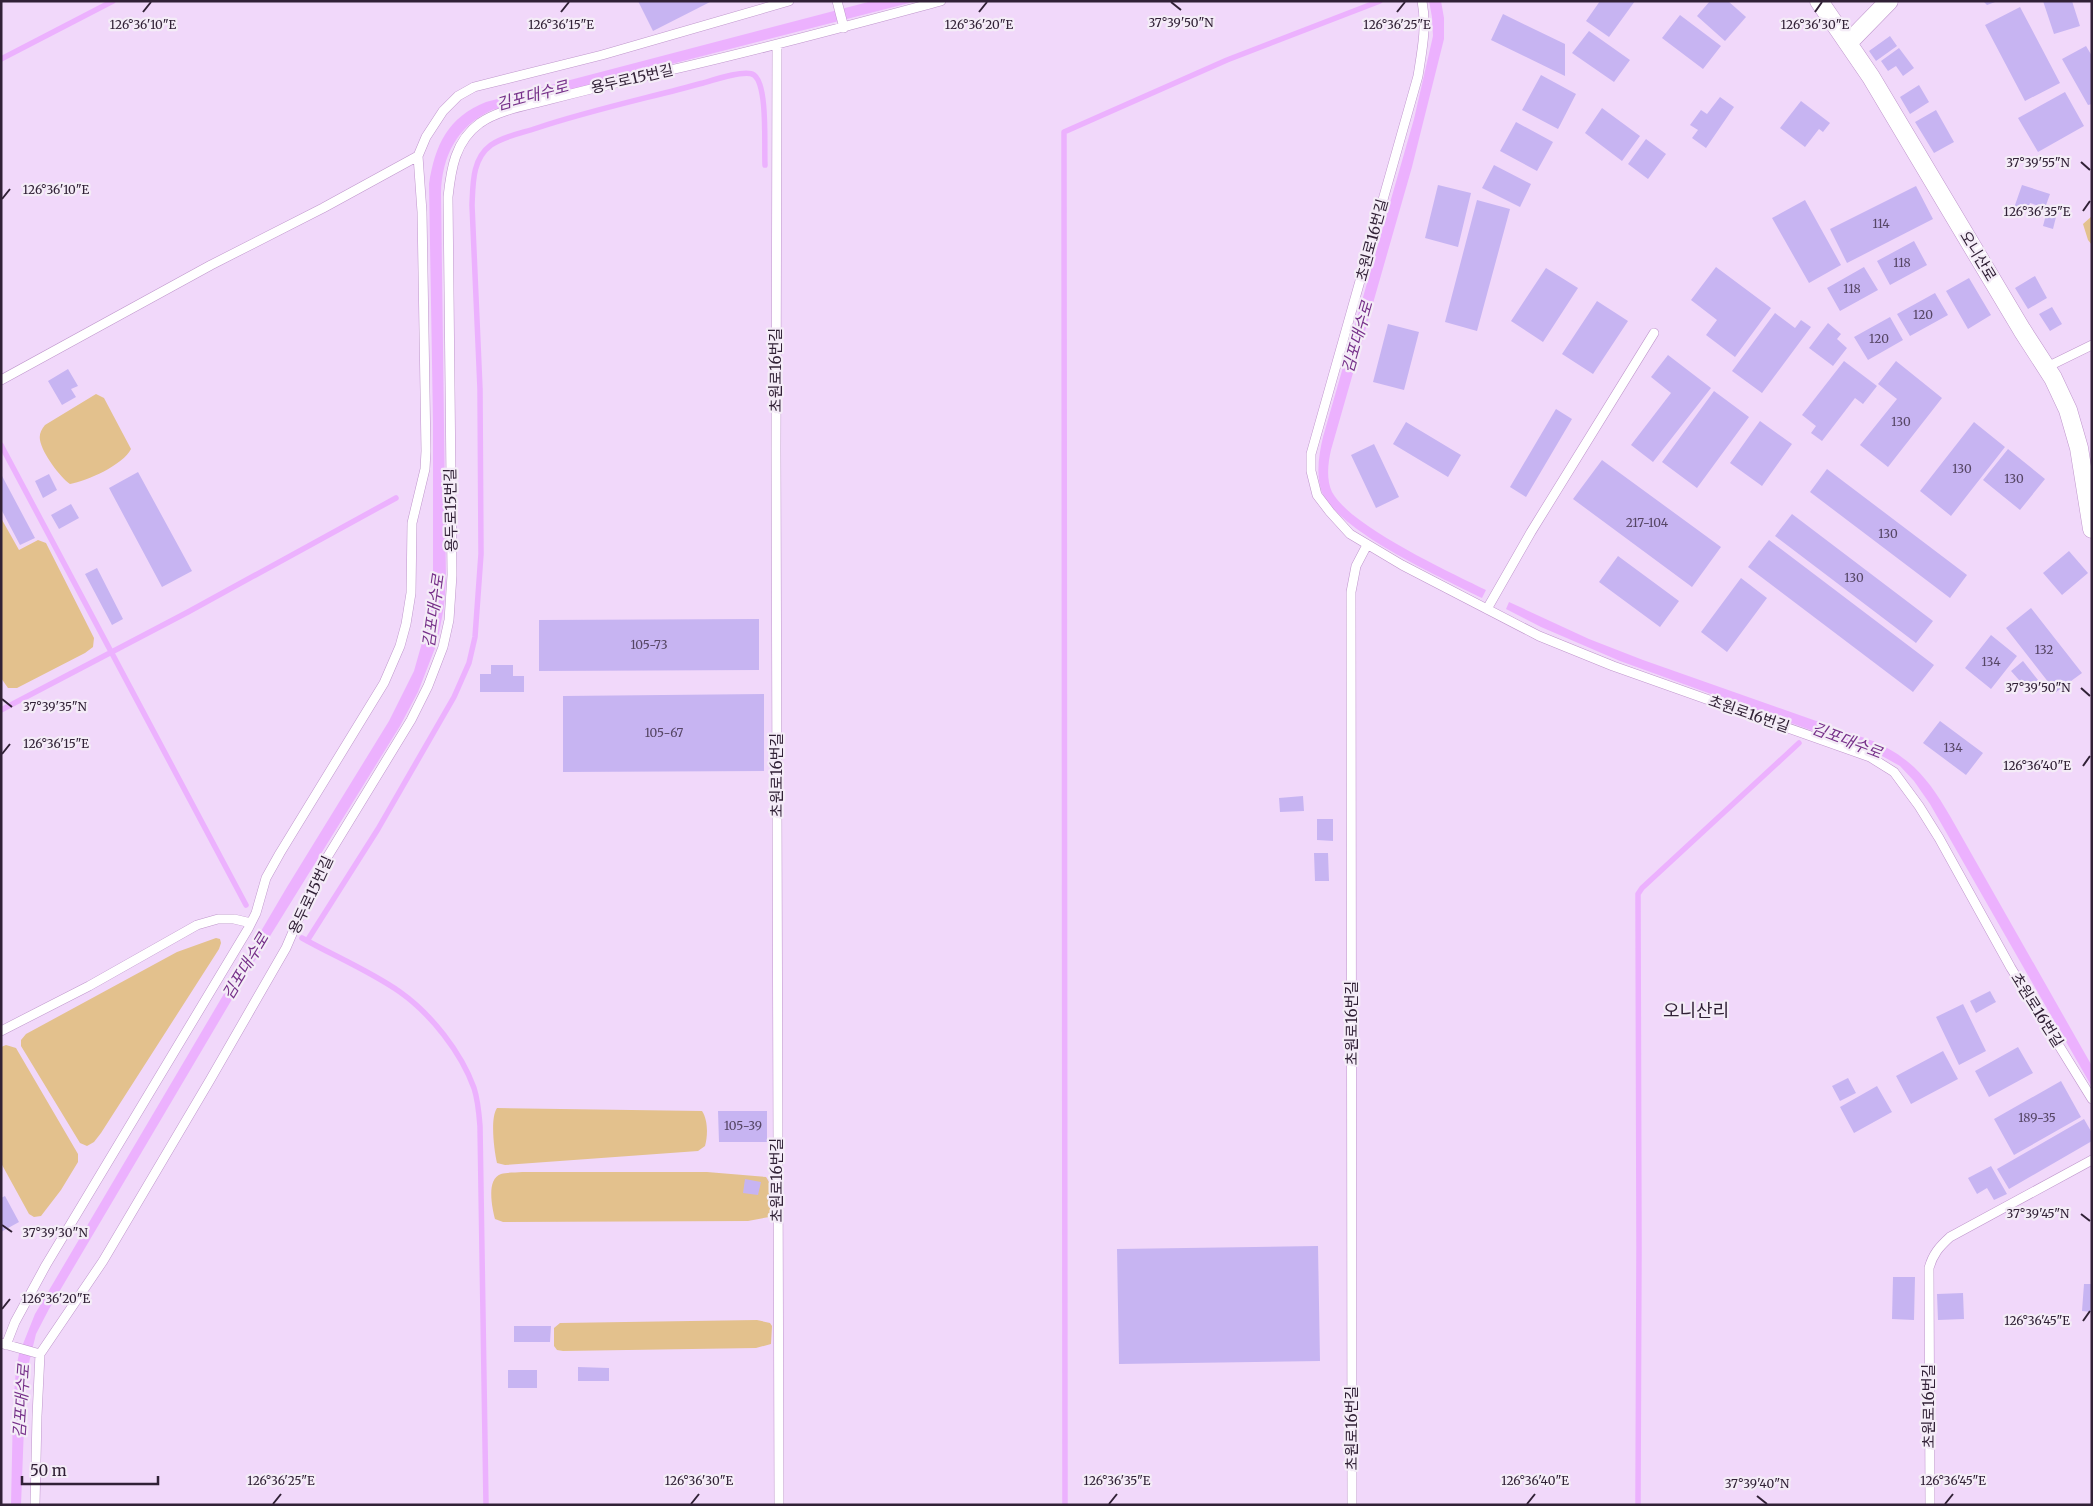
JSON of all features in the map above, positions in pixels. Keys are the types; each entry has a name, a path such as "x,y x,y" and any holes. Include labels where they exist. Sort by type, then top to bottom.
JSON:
{"street":[{"name":"오니산로","path":"1819,1 1849,42 2017,322 2048,368 2068,410 2079,448 2092,529"},
{"path":"1849,42 1890,1"}],"lane":[{"path":"35,1505 38,1353 7,1345 15,1322 46,1265 256,913 266,878 384,683 400,646 411,593 412,523 425,469 426,451 422,212 418,156 426,137 443,111 458,96 474,88 789,1"},
{"path":"837,1 844,28 941,1"},
{"name":"초원로16번길","path":"1422,1 1425,17 1425,35 1418,76 1311,454 1311,471 1316,495 1350,534 1402,565 1539,636 1613,666 1870,757 1894,772 1919,806 1939,838 2011,968 2092,1099"},
{"name":"용두로15번길","path":"38,1353 103,1261 244,1022 286,948 320,869 411,720 436,666 448,620 452,575 448,197 451,171 462,142 479,124 492,115 844,28"},
{"name":"초원로16번길","path":"777,45 776,419 779,1505"},
{"path":"1,380 211,265 323,208 418,156"},
{"path":"1487,609 1521,549 1654,332"},
{"path":"2048,368 2092,345"},
{"name":"초원로16번길","path":"1352,1505 1351,592 1356,566 1367,544"},
{"path":"1,1031 89,986 196,925 218,919 234,919 250,923"},
{"name":"초원로16번길","path":"1930,1505 1928,1268 1932,1256 1950,1237 2092,1160"}],"shaded area":[{"path":"2092,216 2092,245 2088,240 2083,224"},
{"path":"96,394 104,398 131,449 127,455 113,466 86,480 70,484 48,458 41,445 41,430 45,425"},
{"path":"1,518 19,550 38,540 46,543 94,638 93,647 85,653 17,688 8,688 1,678"},
{"path":"216,938 220,939 219,949 101,1133 94,1142 87,1146 80,1143 21,1046 21,1040 26,1034 177,952"},
{"path":"6,1045 16,1048 78,1154 78,1162 61,1190 41,1216 34,1217 29,1214 1,1163 1,1047"},
{"path":"497,1108 702,1111 706,1123 706,1142 705,1146 698,1151 505,1165 497,1163 495,1150 493,1126"},
{"path":"522,1172 707,1172 766,1177 769,1181 772,1196 771,1207 769,1217 748,1221 503,1222 495,1219 491,1194 493,1181 501,1174"},
{"path":"757,1320 770,1323 772,1326 771,1344 756,1348 563,1351 557,1350 554,1346 554,1328 560,1323"}],"water":[{"name":"김포대수로","path":"872,1 917,1 492,110 469,125 454,144 444,167 441,193 446,580 444,607 437,643 418,692 400,726 254,962 36,1334 26,1375 21,1505 11,1505 13,1409 16,1369 19,1354 35,1314 287,887 389,721 414,671 429,618 433,575 433,422 429,184 435,157 446,134 462,116 486,102"},
{"name":"김포대수로","path":"1429,1 1441,1 1444,18 1444,39 1412,167 1331,450 1328,476 1332,492 1342,505 1358,519 1402,547 1486,590 1482,598 1392,552 1347,521 1330,505 1321,490 1318,470 1323,437 1414,119 1433,36"},
{"name":"김포대수로","path":"1509,602 1589,639 1643,660 1873,741 1899,755 1909,763 1935,791 2092,1066 2092,1087 1930,804 1914,781 1900,766 1882,756 1620,661 1541,627 1506,609"}],"building":[{"path":"638,1 712,1 653,31"},
{"path":"1600,1 1635,1 1609,37 1586,21"},
{"path":"1710,1 1728,1 1746,17 1725,41 1697,16"},
{"path":"1983,1 1998,1 1987,5"},
{"path":"2043,1 2072,1 2080,26 2054,34"},
{"path":"2020,7 2060,83 2025,101 1985,25"},
{"path":"1503,14 1565,44 1565,76 1491,40"},
{"path":"1680,15 1721,46 1703,69 1662,38"},
{"path":"1589,31 1630,60 1614,82 1572,53"},
{"path":"1890,36 1897,46 1876,61 1869,51"},
{"path":"2086,46 2092,56 2092,104 2088,105 2062,59"},
{"path":"1899,48 1914,68 1903,76 1896,66 1888,71 1881,61"},
{"path":"1541,75 1576,94 1558,129 1522,110"},
{"path":"1919,85 1929,102 1910,114 1900,97"},
{"path":"2065,92 2084,126 2038,152 2018,118"},
{"path":"1720,97 1734,107 1706,148 1692,138 1698,130 1690,125 1701,110 1707,114"},
{"path":"1801,101 1830,123 1823,132 1819,129 1805,147 1780,128"},
{"path":"1602,108 1640,136 1622,161 1585,133"},
{"path":"1936,110 1954,142 1934,153 1915,122"},
{"path":"1516,122 1553,142 1537,171 1500,151"},
{"path":"1646,139 1666,154 1648,179 1628,164"},
{"path":"1494,165 1531,184 1520,207 1482,188"},
{"path":"1438,185 1471,193 1458,247 1425,238"},
{"path":"2022,185 2050,194 2045,208 2030,203 2027,212 2014,208"},
{"path":"1916,186 1933,219 1847,263 1830,229"},
{"path":"1477,200 1510,209 1477,331 1445,322"},
{"path":"1805,200 1841,265 1809,283 1772,218"},
{"path":"2048,207 2058,209 2053,229 2043,226"},
{"path":"1914,241 1927,265 1890,285 1877,261"},
{"path":"1716,267 1771,308 1735,357 1706,335 1717,320 1691,300"},
{"path":"1864,267 1878,290 1840,311 1827,288"},
{"path":"1546,268 1578,288 1543,342 1511,321"},
{"path":"2035,276 2047,298 2028,309 2015,288"},
{"path":"1969,278 1991,315 1968,329 1946,291"},
{"path":"1935,293 1948,315 1910,336 1897,314"},
{"path":"1597,301 1628,321 1593,374 1562,354"},
{"path":"2052,307 2062,324 2050,331 2039,314"},
{"path":"1775,313 1795,328 1801,320 1811,327 1762,393 1732,371"},
{"path":"1890,317 1903,340 1868,360 1854,337"},
{"path":"1828,323 1841,334 1837,339 1847,348 1833,366 1809,348"},
{"path":"1388,324 1419,332 1404,390 1373,382"},
{"path":"1668,355 1711,388 1653,462 1631,445 1671,393 1651,377"},
{"path":"1844,361 1877,386 1863,404 1855,398 1822,441 1811,433 1816,426 1802,415"},
{"path":"1896,361 1942,398 1888,467 1860,445 1897,399 1878,384"},
{"path":"68,369 78,386 71,389 76,397 62,405 48,381"},
{"path":"1714,391 1749,417 1697,488 1662,462"},
{"path":"1556,409 1572,419 1526,497 1510,487"},
{"path":"1760,421 1792,444 1762,486 1730,463"},
{"path":"1406,422 1461,455 1448,477 1393,444"},
{"path":"1974,422 2005,447 1951,516 1920,491"},
{"path":"1374,444 1399,497 1376,508 1351,455"},
{"path":"2008,449 2045,479 2020,510 1983,480"},
{"path":"1602,460 1721,547 1692,587 1573,499"},
{"path":"1827,469 1967,575 1950,598 1810,492"},
{"path":"138,472 192,571 162,587 109,488"},
{"path":"1,474 35,538 20,545 1,509"},
{"path":"49,474 57,490 43,498 35,481"},
{"path":"71,504 79,518 59,529 51,515"},
{"path":"1792,514 1933,621 1916,643 1775,536"},
{"path":"1769,540 1934,665 1913,692 1748,567"},
{"path":"2069,551 2088,573 2062,595 2043,573"},
{"path":"1618,556 1679,601 1660,627 1599,582"},
{"path":"97,568 123,619 112,625 85,574"},
{"path":"1741,578 1767,598 1727,652 1701,632"},
{"path":"2031,608 2082,673 2056,692 2006,628"},
{"path":"759,619 759,670 539,671 539,620"},
{"path":"1991,635 2017,656 1991,689 1965,668"},
{"path":"2023,661 2038,680 2027,689 2011,671"},
{"path":"491,665 513,665 513,676 524,676 524,692 480,692 480,674 491,674"},
{"path":"764,694 764,771 563,772 563,696"},
{"path":"1940,721 1983,753 1966,775 1923,743"},
{"path":"1303,796 1304,811 1280,812 1279,798"},
{"path":"1317,819 1333,819 1333,841 1317,840"},
{"path":"1314,853 1328,853 1329,881 1315,881"},
{"path":"1990,991 1996,1002 1976,1013 1970,1001"},
{"path":"1963,1004 1986,1051 1959,1065 1936,1017"},
{"path":"2018,1047 2033,1073 1989,1097 1975,1071"},
{"path":"1943,1051 1958,1079 1911,1104 1896,1076"},
{"path":"1848,1078 1856,1093 1840,1101 1832,1086"},
{"path":"2061,1081 2081,1117 2014,1155 1994,1119"},
{"path":"1877,1086 1892,1112 1854,1133 1840,1107"},
{"path":"718,1111 767,1111 767,1142 719,1142"},
{"path":"2084,1119 2092,1133 2092,1141 2009,1189 1997,1169"},
{"path":"1991,1166 2007,1194 1994,1200 1987,1188 1977,1194 1968,1178"},
{"path":"745,1179 761,1182 758,1195 743,1193"},
{"path":"5,1196 19,1222 1,1232 1,1198"},
{"path":"1318,1246 1320,1361 1119,1364 1117,1249"},
{"path":"1893,1277 1915,1277 1914,1320 1892,1319"},
{"path":"2084,1284 2092,1284 2092,1312 2082,1311"},
{"path":"1963,1293 1964,1319 1938,1320 1937,1294"},
{"path":"514,1326 551,1326 550,1342 514,1342"},
{"path":"578,1367 609,1368 609,1381 578,1381"},
{"path":"508,1370 537,1370 537,1388 508,1388"}],"waterway":[{"path":"1,59 113,1"},
{"path":"1065,1505 1064,132 1227,60 1380,1"},
{"path":"307,941 378,829 454,697 469,663 475,637 481,554 480,389 472,205 475,172 480,157 491,145 513,135 721,78 750,73 758,81 763,103 765,165"},
{"path":"1,445 246,905"},
{"path":"1,710 188,612 396,498"},
{"path":"1638,1505 1638,894 1642,888 1799,743"},
{"path":"302,938 377,977 412,1001 444,1035 461,1061 474,1088 480,1126 486,1505"}],"district":[{"name":"오니산리","path":"1696,1011"}]}
